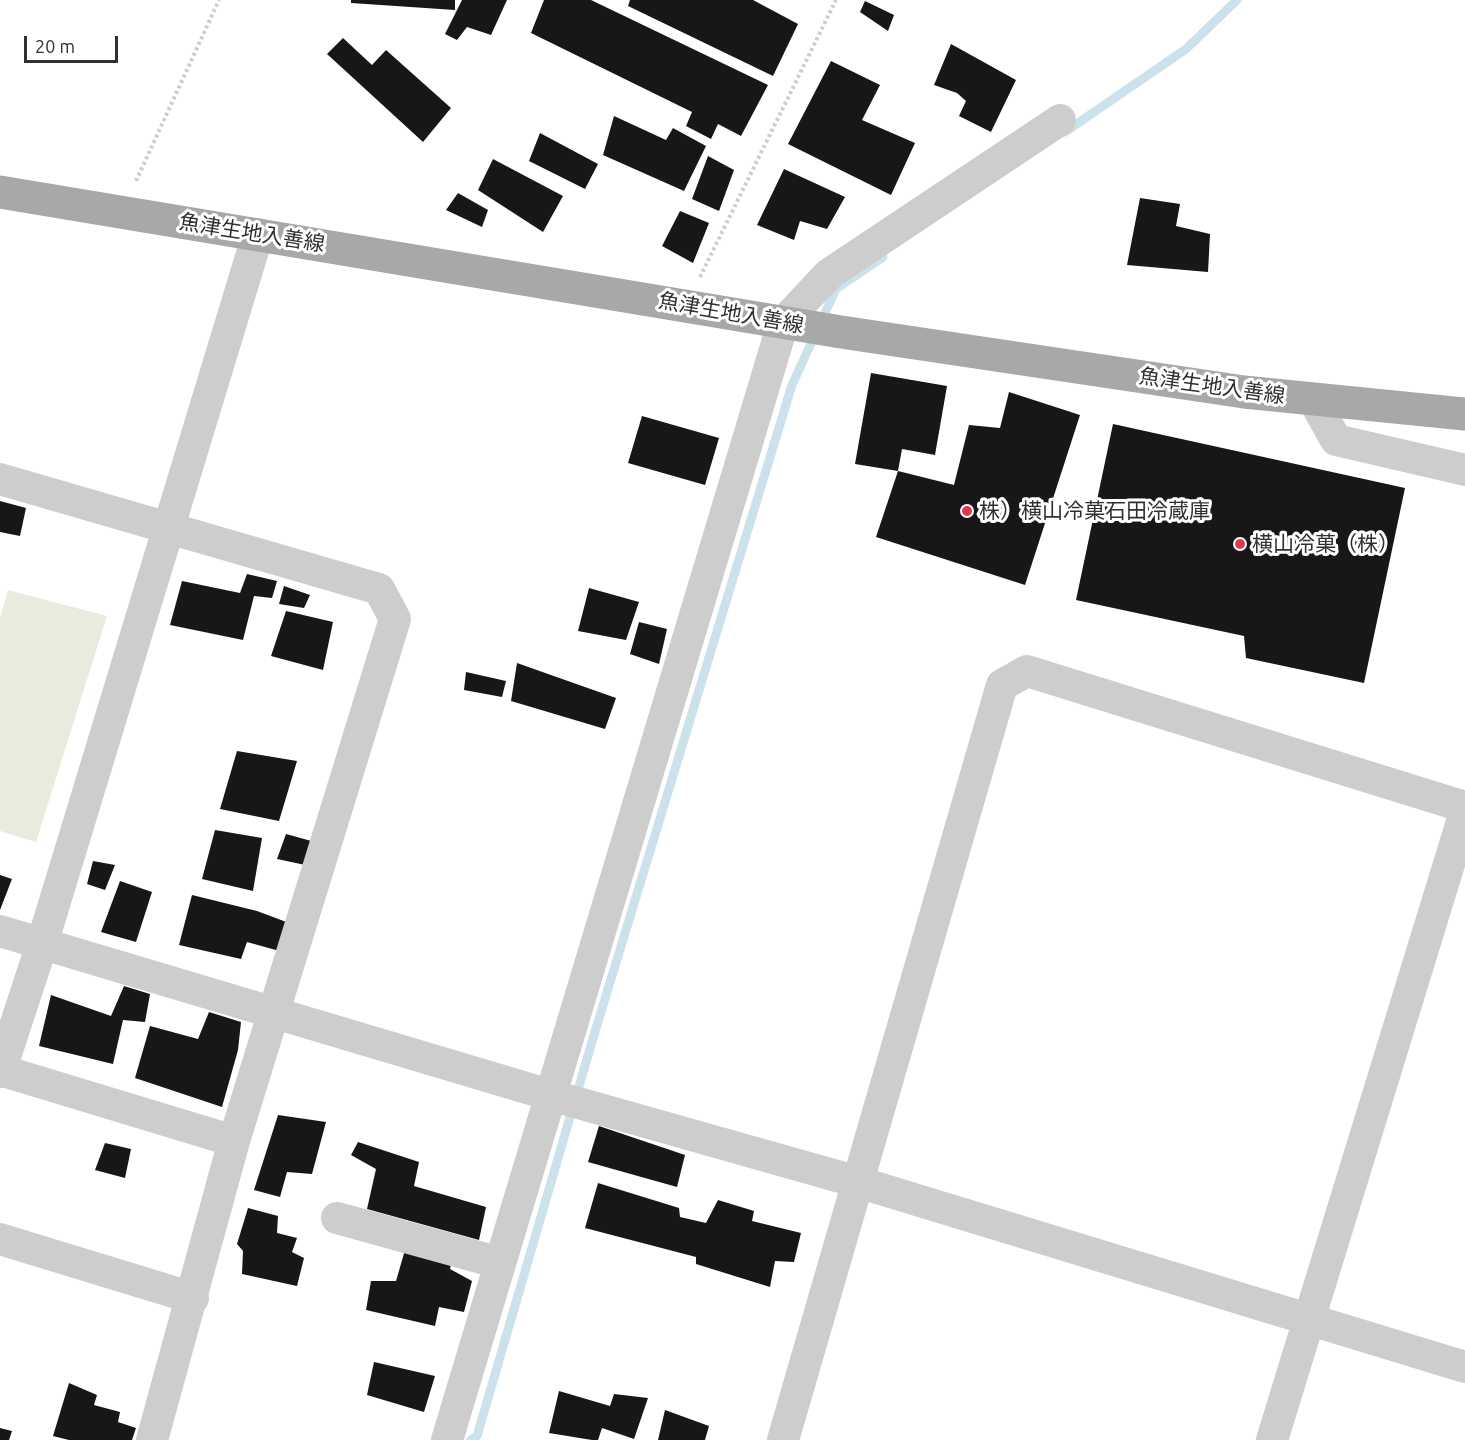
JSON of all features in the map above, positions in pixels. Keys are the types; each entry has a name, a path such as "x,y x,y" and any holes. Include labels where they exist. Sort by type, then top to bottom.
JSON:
{"main road":[{"name":"魚津生地入善線","path":"0,192 687,305 783,323 1244,392 1465,414"}],"street":[{"path":"447,1440 783,323 829,274 1060,120"},
{"path":"234,1141 0,1071 42,944 258,234"},
{"path":"1313,399 1336,440 1465,471"},
{"path":"0,479 379,589 395,619 234,1141 193,1298 152,1440"},
{"path":"783,1440 1002,686 1027,671 1465,807"},
{"path":"1272,1440 1465,812"},
{"path":"0,931 550,1095 858,1182 1465,1367"},
{"path":"336,1218 500,1263"},
{"path":"0,1239 193,1298"}],"path":[{"path":"122,212 219,0"},
{"path":"687,305 836,0"}],"shaded area":[{"path":"8,590 107,616 36,842 0,831 0,618"}],"building":[{"path":"351,0 455,0 455,10 351,3"},
{"path":"462,0 507,0 491,35 467,27 457,40 445,34"},
{"path":"544,0 591,0 768,85 741,136 718,124 711,139 686,126 692,112 531,33"},
{"path":"630,0 753,0 798,24 773,76 628,6"},
{"path":"865,1 894,15 888,31 860,12"},
{"path":"343,38 372,65 386,50 451,108 423,142 327,54"},
{"path":"951,44 1016,80 991,132 959,116 966,101 957,93 934,85"},
{"path":"831,61 880,85 862,120 915,143 891,195 788,144"},
{"path":"614,116 666,140 673,128 706,146 684,191 603,155"},
{"path":"540,133 598,164 585,189 529,161"},
{"path":"708,156 734,170 719,211 692,199"},
{"path":"493,159 563,196 543,232 478,190"},
{"path":"784,169 845,197 827,229 800,221 794,240 757,225"},
{"path":"458,193 488,210 482,227 446,210"},
{"path":"1140,198 1180,204 1176,226 1210,234 1208,272 1127,265"},
{"path":"680,211 709,223 693,263 662,246"},
{"path":"871,373 947,386 935,455 902,449 898,471 855,464"},
{"name":"株）横山冷菓石田冷蔵庫","path":"1009,392 1080,415 1025,585 876,537 898,471 954,485 969,425 1000,428"},
{"path":"642,416 719,438 705,485 628,463"},
{"name":"横山冷菓（株）","path":"1113,424 1405,488 1364,683 1246,658 1244,636 1076,600"},
{"path":"0,501 26,508 20,536 0,532"},
{"path":"247,574 277,581 272,598 254,596 243,640 170,625 182,581 240,593"},
{"path":"284,586 310,595 304,608 279,604"},
{"path":"589,588 639,602 626,640 578,631"},
{"path":"286,611 333,622 323,670 271,656"},
{"path":"639,622 667,629 659,664 630,654"},
{"path":"517,663 616,698 605,729 511,701"},
{"path":"466,672 506,681 502,697 464,690"},
{"path":"237,751 297,761 279,821 220,809"},
{"path":"215,830 262,838 253,891 202,879"},
{"path":"286,834 315,842 310,866 277,859"},
{"path":"93,861 115,865 105,890 87,884"},
{"path":"0,875 12,879 0,910"},
{"path":"120,881 152,892 136,942 101,932"},
{"path":"192,895 257,911 289,923 283,952 247,942 241,959 179,945"},
{"path":"124,986 150,994 145,1022 123,1020 113,1064 39,1046 51,995 111,1016"},
{"path":"209,1012 241,1022 238,1050 222,1107 135,1078 150,1026 198,1039"},
{"path":"278,1115 326,1122 312,1174 287,1172 280,1197 254,1190"},
{"path":"599,1126 685,1155 677,1187 588,1162"},
{"path":"358,1142 419,1162 414,1186 486,1207 479,1240 367,1209 376,1169 351,1155"},
{"path":"105,1143 131,1149 125,1178 95,1170"},
{"path":"598,1183 679,1208 680,1217 706,1223 718,1200 754,1211 752,1221 801,1233 794,1262 775,1261 770,1287 696,1264 696,1257 585,1228"},
{"path":"248,1208 278,1216 277,1233 297,1238 292,1252 304,1258 297,1286 242,1274 243,1251 237,1244"},
{"path":"405,1250 452,1260 450,1269 472,1281 464,1312 439,1307 435,1326 366,1310 371,1281 396,1281"},
{"path":"374,1362 435,1376 424,1412 367,1395"},
{"path":"69,1383 97,1395 94,1405 120,1412 118,1422 136,1428 132,1440 69,1440 53,1436"},
{"path":"559,1391 610,1406 614,1394 648,1398 634,1439 602,1428 598,1440 592,1440 549,1433"},
{"path":"665,1410 709,1426 705,1440 658,1440"},
{"path":"0,1428 12,1431 9,1440 0,1440"}],"waterway":[{"path":"1065,132 1186,49 1237,0"},
{"path":"471,1440 477,1436 594,1035 792,385 836,289 883,257"}],"place":[{"name":"株）横山冷菓石田冷蔵庫","path":"967,511"},
{"name":"横山冷菓（株）","path":"1240,544"}]}
